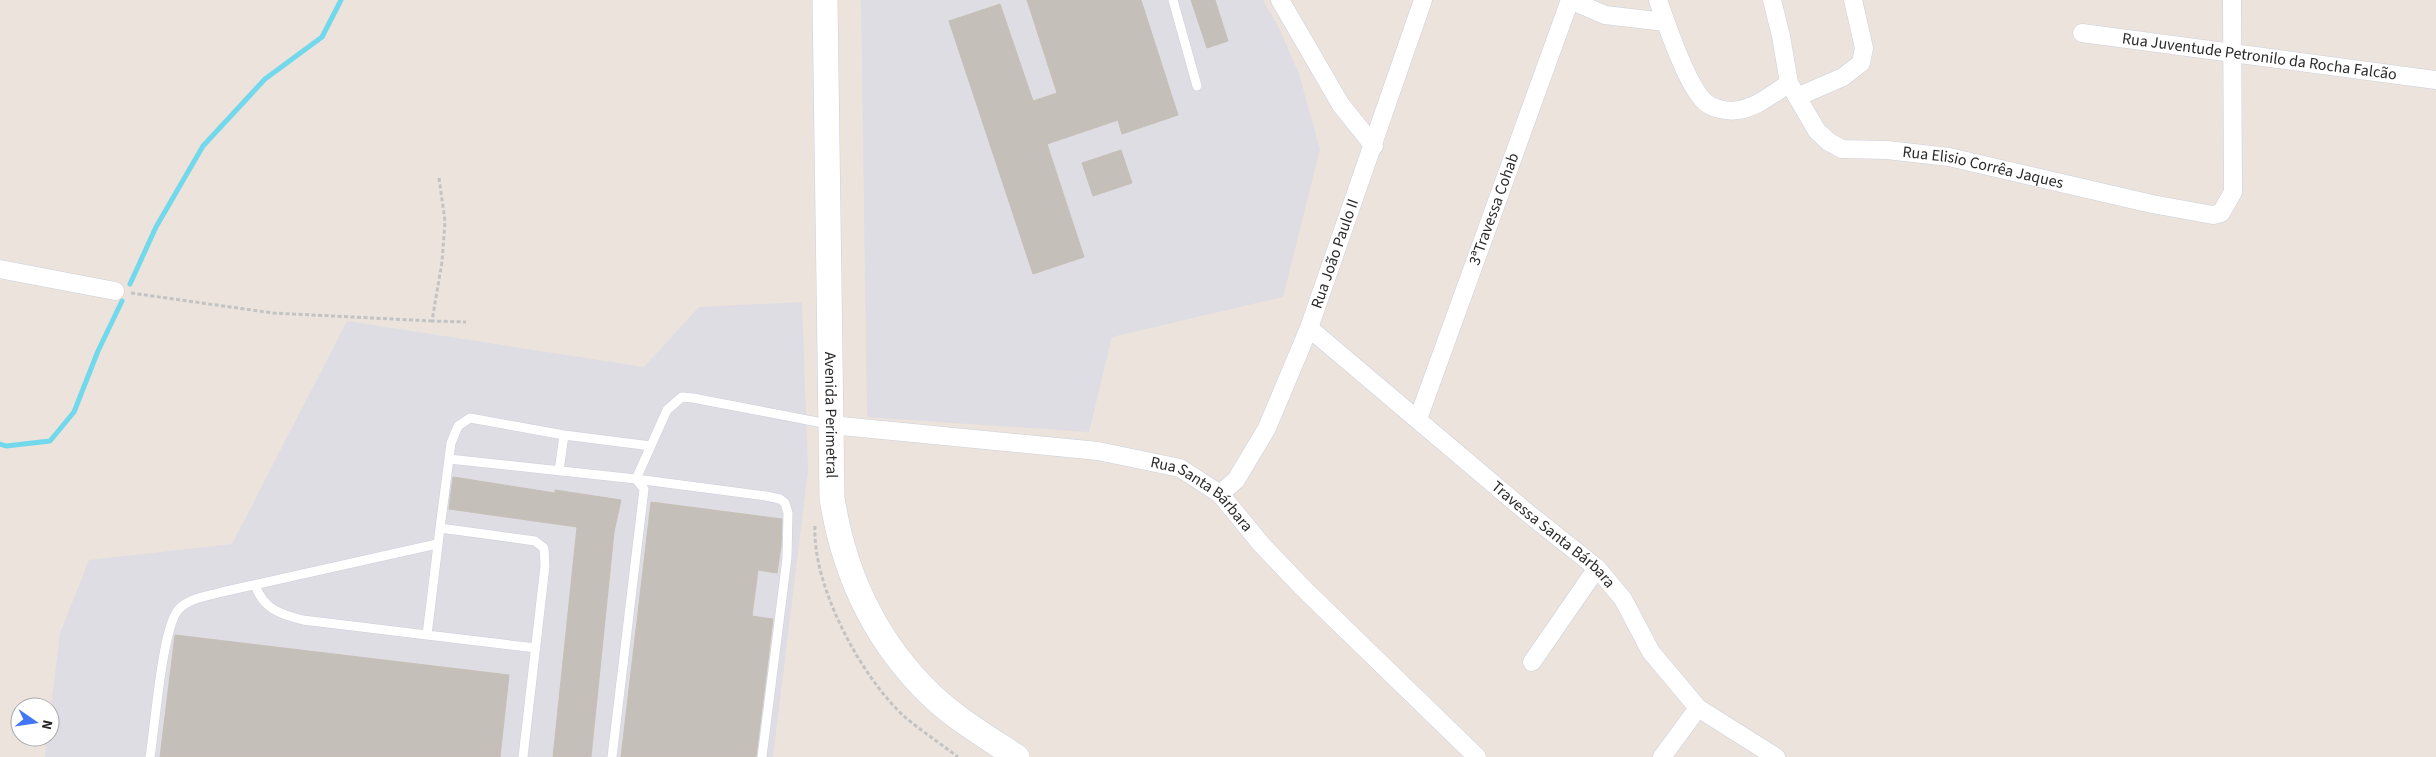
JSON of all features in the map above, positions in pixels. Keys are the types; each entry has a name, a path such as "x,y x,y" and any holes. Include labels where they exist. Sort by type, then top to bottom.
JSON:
{"main road":[{"name":"Avenida Perimetral","path":"825,0 832,498 838,535 853,579 874,624 898,660 932,696 978,731 1017,757"}],"street":[{"path":"1281,0 1341,105 1374,146"},
{"name":"Rua João Paulo II","path":"1220,494 1236,480 1267,428 1309,328 1374,146 1423,0"},
{"path":"1570,0 1605,15 1665,22"},
{"name":"3ªTravessa Cohab","path":"1418,419 1570,0"},
{"path":"1658,0 1690,82 1705,102 1724,111 1740,110 1793,90 1842,77 1861,63 1864,48 1854,0"},
{"path":"1772,0 1793,90"},
{"path":"2232,0 2232,52"},
{"name":"Rua Juventude Petronilo da Rocha Falcão","path":"2082,33 2436,80"},
{"name":"Rua Elisio Corrêa Jaques","path":"1793,90 1817,131 1829,142 1842,149 1887,150 1949,156 2205,215 2221,213 2233,192 2232,52"},
{"path":"0,269 115,291"},
{"name":"Travessa Santa Bárbara","path":"1309,328 1529,514 1597,568 1623,599 1651,652 1698,708 1776,757"},
{"name":"Rua Santa Bárbara","path":"831,425 1098,451 1180,468 1220,494 1262,544 1298,582 1477,757"},
{"path":"1532,662 1597,568"},
{"path":"1662,757 1698,708"}],"lane":[{"path":"1173,0 1197,86"},
{"path":"636,479 667,410 682,397 831,425"},
{"path":"427,634 451,443 458,426 470,418 564,435 651,446"},
{"path":"559,471 564,435"},
{"path":"449,459 636,479 766,496 780,499 785,503 788,513 787,558 762,757"},
{"path":"612,757 644,489 636,479"},
{"path":"440,528 522,538 535,541 544,548 545,566 522,757"},
{"path":"150,757 169,633 178,610 189,602 255,585 437,544"},
{"path":"255,585 260,598 283,615 303,620 536,648"}],"path":[{"path":"432,321 442,262 445,221 438,178"},
{"path":"115,291 273,313 466,322"}],"shaded area":[{"path":"861,0 1263,0 1279,28 1299,74 1320,149 1283,297 1112,337 1089,432 867,417"},
{"path":"802,302 808,471 773,757 45,757 46,747 60,747 60,697 52,697 60,633 89,560 232,544 347,321 644,367 699,307"}],"building":[{"path":"1027,0 1141,0 1178,115 1122,134 1118,120 1047,144 1084,257 1033,274 949,21 1000,4 1033,101 1057,93"},
{"path":"1191,0 1215,0 1228,41 1207,48"},
{"path":"1121,150 1132,183 1093,196 1082,163"},
{"path":"453,477 555,493 555,490 621,500 614,532 591,757 553,757 577,527 449,509"},
{"path":"651,502 782,519 777,573 758,570 752,616 773,619 756,757 621,757"},
{"path":"175,635 509,675 500,757 160,757"}],"waterway":[{"path":"130,284 156,227 203,146 265,79 322,37 341,0"},
{"path":"0,444 6,446 50,441 74,412 98,351 122,301"}]}
